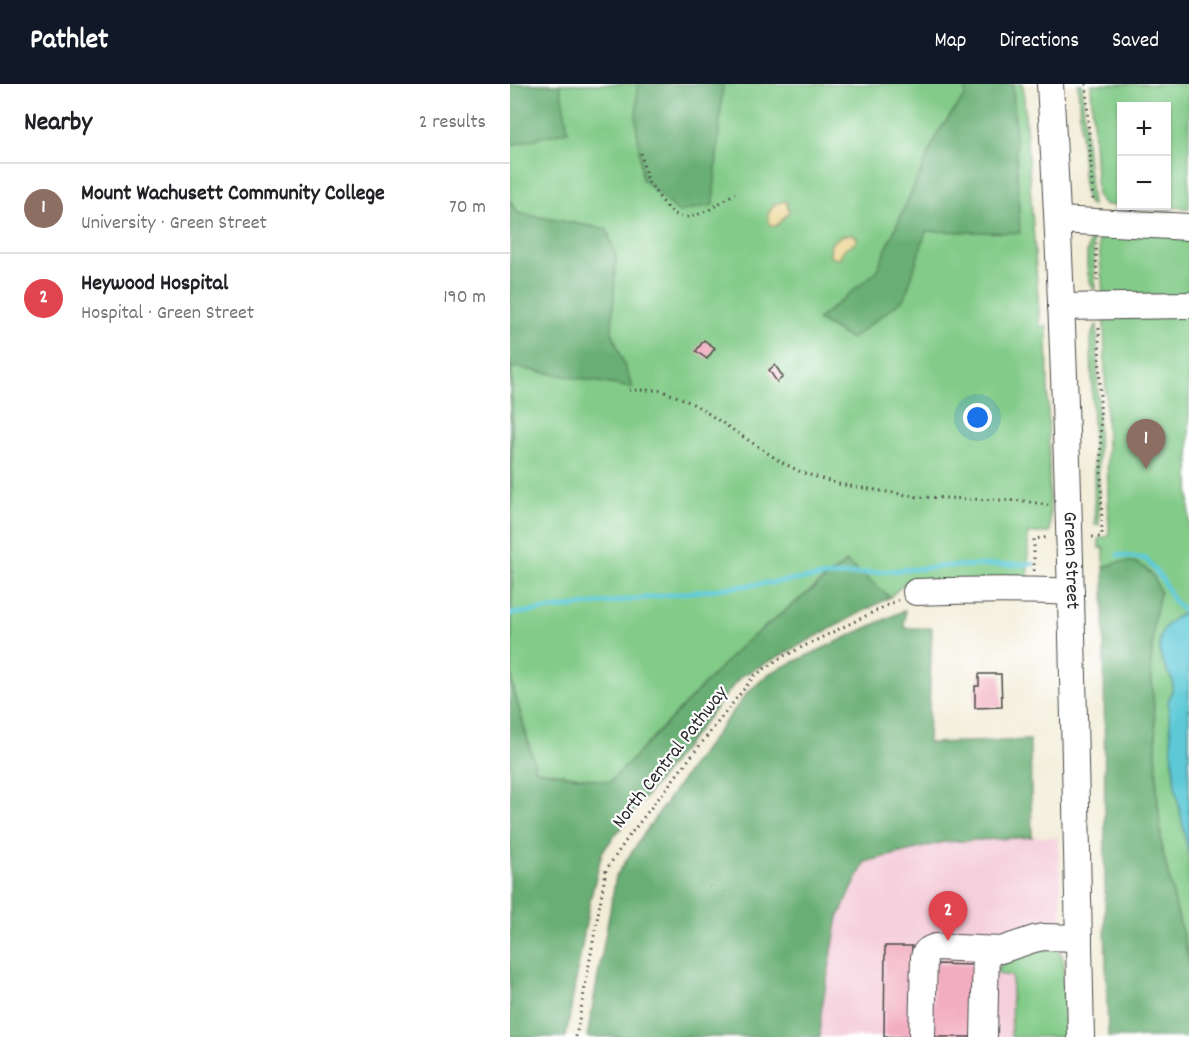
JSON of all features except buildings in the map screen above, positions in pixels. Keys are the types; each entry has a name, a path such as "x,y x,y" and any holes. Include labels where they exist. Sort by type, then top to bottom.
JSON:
{"street":[{"name":"Green Street","path":"1050,84 1058,220 1069,510 1081,1037"},
{"path":"1058,220 1189,227"},
{"path":"1061,307 1189,305"},
{"path":"915,592 1030,589 1071,592"},
{"path":"922,1037 925,953 935,947 1001,950 1025,941 1043,938 1079,938"},
{"path":"984,1037 986,950"}],"path":[{"path":"1086,84 1094,208"},
{"path":"641,153 649,183 671,211 678,216 686,218 697,215 735,193"},
{"path":"1096,237 1097,290"},
{"path":"1097,537 1102,534 1099,323"},
{"path":"629,390 660,390 671,393 697,406 781,462 801,472 838,484 919,497 1024,501 1069,510"},
{"path":"1033,564 1034,539 1050,537"},
{"name":"North Central Pathway","path":"576,1037 606,870 636,826 754,676 782,657 915,592"}],"shaded area":[{"path":"1058,837 1065,1037 820,1037 821,1013 838,918 865,861 944,842"}],"green space":[{"path":"510,84 1023,84 1040,326 1047,326 1050,533 1028,533 1028,577 1021,580 905,583 890,597 846,562 743,644 610,782 536,770 512,683"},
{"path":"510,84 560,84 568,131 510,145"},
{"path":"637,84 723,84 713,205 678,212 642,179 636,119"},
{"path":"966,84 1013,84 1020,233 926,231 905,298 851,339 817,320 876,272 938,132 965,96"},
{"path":"1078,84 1082,84 1092,206 1088,203 1084,190"},
{"path":"1091,84 1189,84 1189,208 1171,207 1171,102 1117,102 1117,205 1104,205 1097,196"},
{"path":"510,200 518,213 607,229 616,257 612,332 633,388 512,367 512,683 536,770 610,782 743,644 847,562 890,597 740,677 602,852 589,905 566,1037 510,1037"},
{"path":"1189,231 1189,296 1103,295 1098,233"},
{"path":"1093,236 1095,290 1089,279 1087,264 1088,248"},
{"path":"1189,313 1189,961 1162,849 1157,793 1151,666 1154,621 1160,592 1119,562 1104,567 1104,548 1099,548 1099,538 1109,536 1104,318"},
{"path":"1097,324 1099,525 1095,525 1091,341"},
{"path":"1119,562 1134,562 1144,567 1154,577 1160,592 1154,621 1151,666 1157,793 1162,849 1189,961 1186,1003 1189,1037 1108,1037 1105,924 1104,567"},
{"path":"905,610 904,628 932,628 928,743 1030,740 1032,837 944,842 865,862 838,918 821,1013 820,1037 587,1037 616,876 688,771 747,693 770,673"},
{"path":"1051,948 1061,953 1064,963 1065,1037 1011,1037 1012,976 997,974 998,967 1017,958"}],"sand":[{"path":"786,201 789,212 776,226 770,225 768,214 775,204"},
{"path":"852,234 857,237 855,243 844,249 839,259 830,256 831,244 841,236"}],"water":[{"path":"1189,605 1189,856 1175,786 1168,702 1173,681 1161,658 1160,642 1165,627 1184,613"}],"waterway":[{"path":"1118,555 1146,559 1162,579 1173,600 1185,612"},
{"path":"510,614 819,577 950,566 1033,564"}],"place":[{"name":"Mount Wachusett Community College","path":"1146,469"},
{"name":"Heywood Hospital","path":"948,941"}]}
